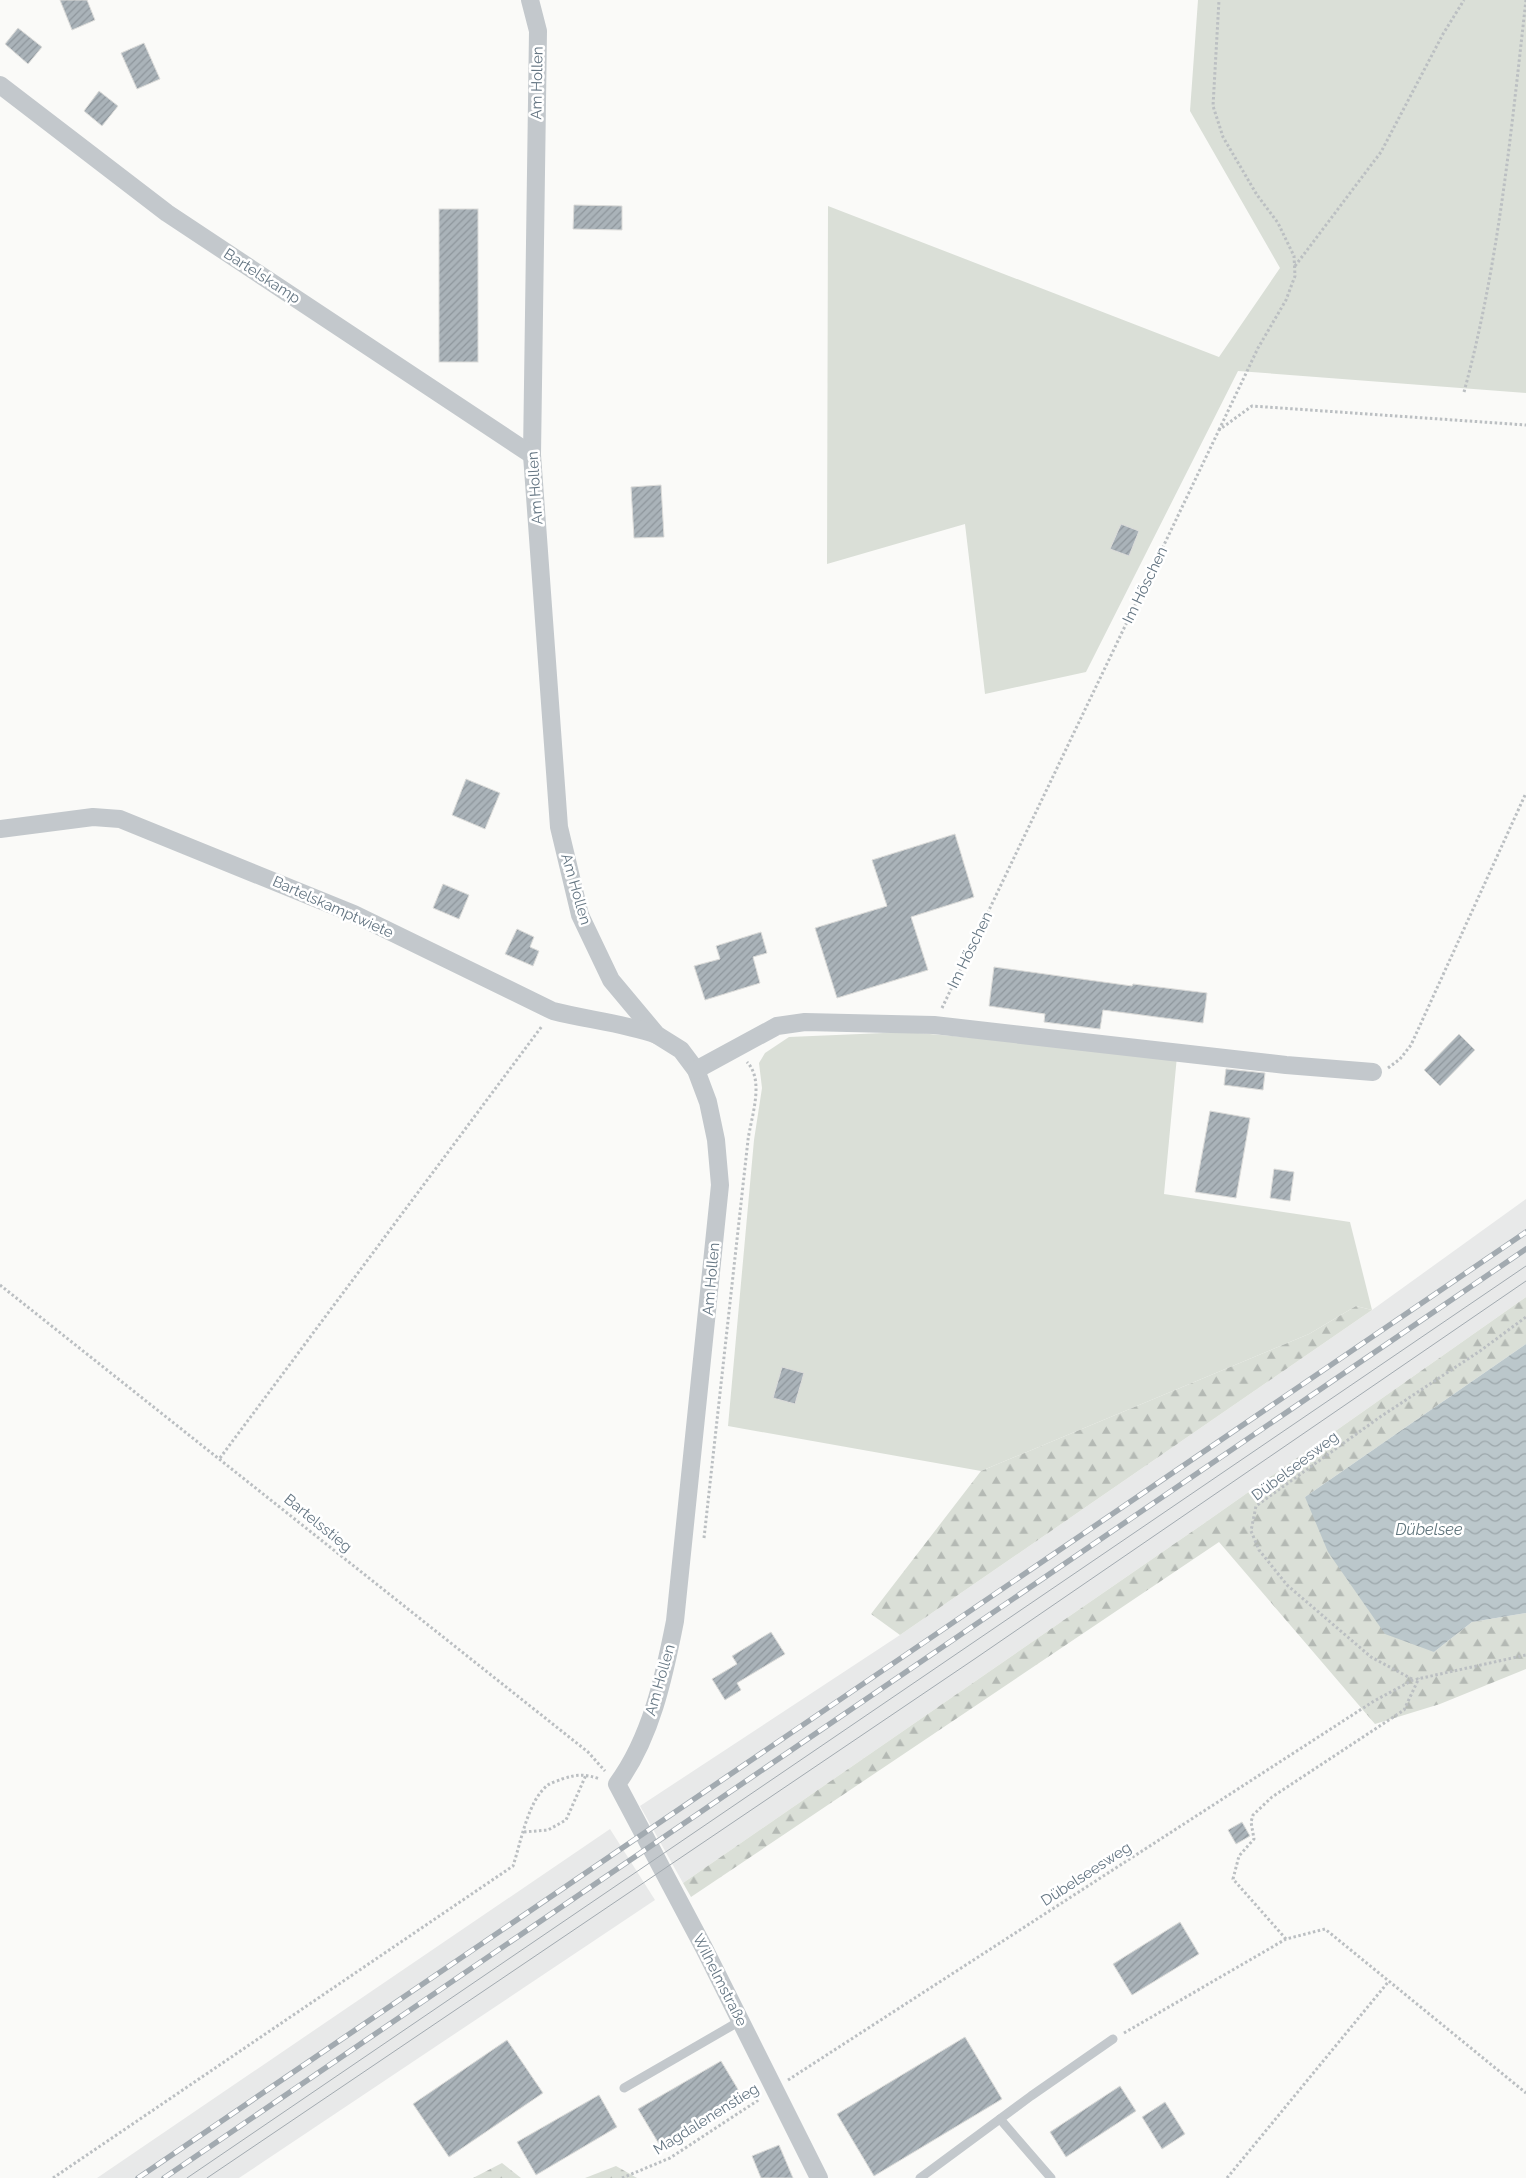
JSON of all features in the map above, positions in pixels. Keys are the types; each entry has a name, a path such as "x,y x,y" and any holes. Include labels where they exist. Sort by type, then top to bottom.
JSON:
{"street":[{"name":"Am Hollen","path":"530,0 538,31 532,456 559,826 580,915 611,980 657,1035 681,1050 696,1070 708,1102 716,1140 720,1185 675,1622 665,1674 642,1740 632,1764 617,1784"},
{"name":"Bartelskamp","path":"0,85 167,213 532,456"},
{"name":"Bartelskamptwiete","path":"0,828 93,817 120,819 354,914 553,1011 586,1020 630,1026 657,1035"},
{"path":"696,1070 777,1026 805,1022 934,1025 1286,1065 1373,1072"},
{"name":"Wilhelmstraße","path":"617,1784 704,1948 818,2178"}],"lane":[{"path":"624,2088 740,2021"},
{"path":"920,2178 1113,2039"},
{"path":"1000,2119 1051,2178"}],"path":[{"path":"1219,0 1213,106 1223,136 1257,195 1278,223 1294,256 1296,276 1286,300 1258,348 1219,430"},
{"path":"1295,266 1381,152 1443,34 1464,0"},
{"path":"1464,392 1479,336 1504,178 1526,0"},
{"name":"Im Höschen","path":"934,1025 1219,430 1252,406 1526,425"},
{"path":"1373,1072 1388,1068 1400,1059 1411,1045 1526,793"},
{"path":"220,1458 316,1332 553,1011"},
{"path":"703,1545 756,1079 752,1068 734,1049"},
{"name":"Bartelsstieg","path":"0,1285 588,1752 617,1784"},
{"name":"Dübelseesweg","path":"1413,1680 1371,1657 1287,1585 1259,1550 1251,1531 1256,1506 1380,1417 1480,1351 1526,1317"},
{"name":"Dübelseesweg","path":"774,2089 1374,1701 1419,1678 1526,1655"},
{"path":"1286,1939 1234,1879 1239,1856 1254,1839 1251,1822 1252,1815 1272,1797 1404,1710 1419,1678"},
{"path":"53,2178 513,1866 530,1810 548,1784 575,1775 586,1774 617,1784"},
{"path":"524,1832 548,1830 566,1820 586,1774"},
{"path":"1113,2039 1286,1939 1325,1929 1526,2092"},
{"path":"1227,2178 1389,1981"},
{"name":"Magdalenenstieg","path":"622,2178 670,2158 774,2089"}],"shaded area":[{"path":"1526,1199 1526,1297 1203,1524 683,1883 640,1806 900,1635 1372,1310"},
{"path":"610,1829 655,1900 239,2178 97,2178"}],"green space":[{"path":"1198,0 1526,0 1526,393 1238,371 1086,672 985,694 965,524 827,564 828,206 1219,357 1280,268 1190,111"},
{"path":"907,1032 1177,1056 1164,1194 1350,1222 1372,1310 1356,1306 1309,1334 981,1471 728,1426 754,1140 762,1088 759,1063 765,1053 789,1037"},
{"path":"1526,1297 1526,1344 1305,1497 1434,1652 1472,1622 1526,1613 1526,1669 1440,1704 1375,1724 1219,1542 691,1897 683,1883 1203,1524"},
{"path":"1356,1306 1372,1310 900,1635 871,1614 981,1471 1309,1334"},
{"path":"502,2163 521,2178 473,2178"},
{"path":"616,2166 637,2178 585,2178"}],"water":[{"name":"Dübelsee","path":"1526,1344 1526,1613 1472,1622 1434,1652 1385,1634 1328,1552 1305,1497"}],"building":[{"path":"60,0 87,0 95,20 72,30"},
{"path":"18,28 42,47 28,64 5,44"},
{"path":"144,43 160,79 137,89 121,53"},
{"path":"99,91 118,106 102,126 84,111"},
{"path":"574,205 622,206 622,230 573,229"},
{"path":"439,209 478,209 478,362 439,362"},
{"path":"661,485 664,537 634,538 631,487"},
{"path":"1121,524 1139,531 1129,556 1110,549"},
{"path":"466,779 500,793 485,829 452,815"},
{"path":"955,834 974,897 911,917 928,970 837,998 815,928 887,906 872,860"},
{"path":"443,884 469,895 459,919 433,908"},
{"path":"517,929 534,937 530,947 539,951 533,966 505,954"},
{"path":"761,932 767,953 753,957 760,983 705,1000 694,966 720,959 716,946"},
{"path":"994,967 1132,986 1133,984 1207,993 1203,1023 1103,1010 1100,1029 1044,1022 1045,1014 989,1006"},
{"path":"1459,1034 1475,1050 1440,1086 1424,1070"},
{"path":"1226,1069 1265,1073 1263,1090 1224,1085"},
{"path":"1210,1111 1250,1118 1236,1198 1195,1192"},
{"path":"1274,1169 1294,1172 1290,1201 1270,1198"},
{"path":"782,1367 804,1373 795,1404 773,1398"},
{"path":"771,1632 785,1654 737,1683 741,1690 725,1700 712,1679 737,1664 732,1656"},
{"path":"1242,1822 1250,1836 1236,1844 1228,1830"},
{"path":"1180,1922 1199,1954 1132,1995 1113,1964"},
{"path":"965,2037 1002,2099 874,2176 837,2114"},
{"path":"507,2040 543,2093 449,2157 413,2104"},
{"path":"721,2061 742,2096 659,2144 638,2109"},
{"path":"1120,2086 1136,2111 1066,2157 1050,2132"},
{"path":"599,2095 617,2127 536,2175 517,2142"},
{"path":"1165,2102 1185,2134 1162,2149 1142,2117"},
{"path":"779,2145 793,2178 761,2178 752,2156"}],"tram line":[{"path":"187,2178 1526,1266"},
{"path":"207,2178 976,1658 1526,1281"}],"railway":[{"path":"138,2178 1526,1232"},
{"path":"164,2178 1526,1249"}]}
